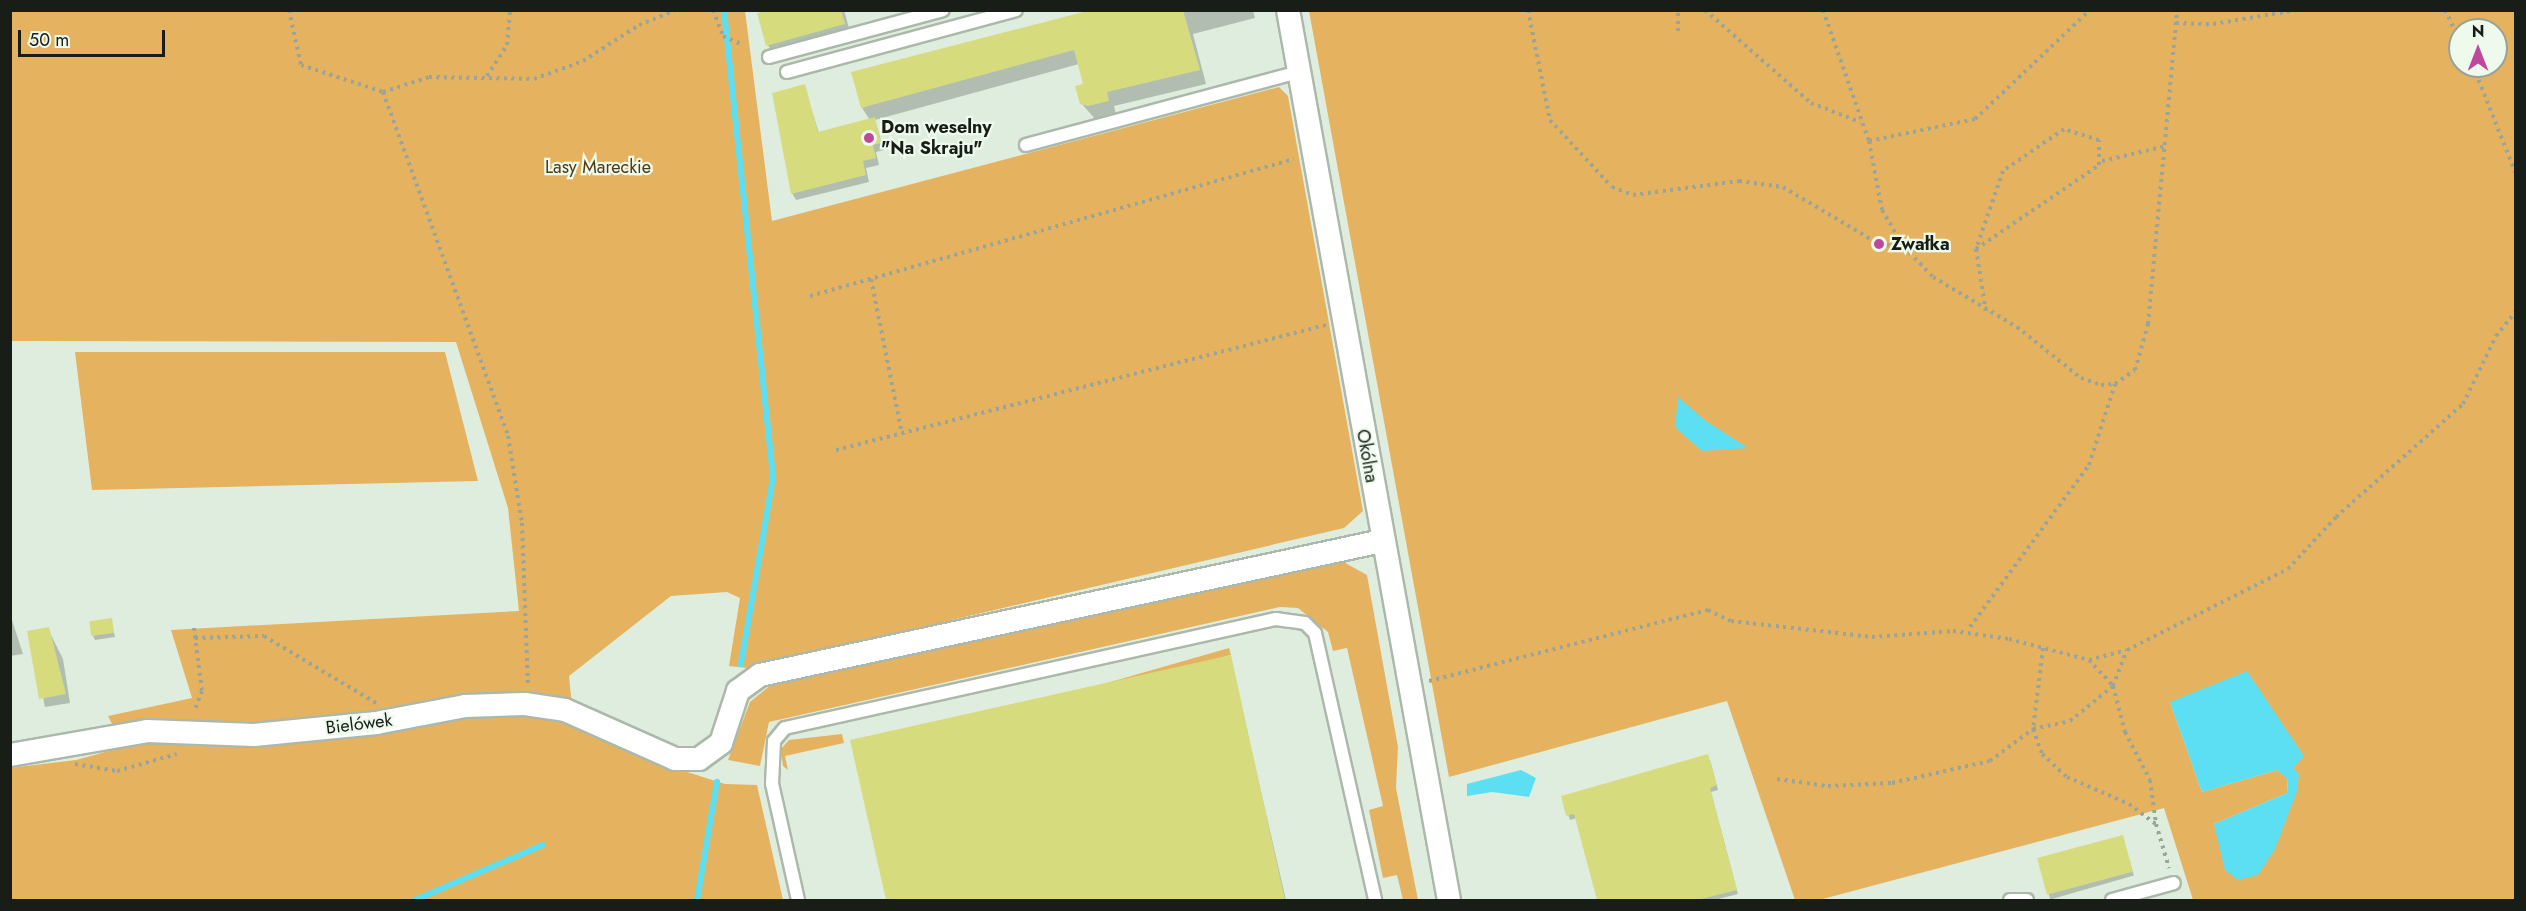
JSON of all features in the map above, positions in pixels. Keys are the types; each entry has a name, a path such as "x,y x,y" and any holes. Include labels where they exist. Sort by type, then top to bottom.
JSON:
{"street":[{"name":"Okólna","path":"1288,10 1408,686 1449,900"},
{"name":"Bielówek","path":"10,755 147,731 185,744 403,719 465,706 525,704 565,710 675,759 699,759 721,744 733,700 760,675 1382,541"}],"lane":[{"path":"769,57 943,10"},
{"path":"787,72 1016,10"},
{"path":"1026,145 1299,72"},
{"path":"798,900 772,784 774,741 785,728 1292,619 1305,623 1318,644 1375,900"},
{"path":"2112,900 2174,883"},
{"path":"2010,900 2027,900"}],"path":[{"path":"289,10 301,65 383,92 429,77 534,79 583,61 639,25 676,10"},
{"path":"486,77 507,45 510,10"},
{"path":"1528,10 1550,120 1612,187 1633,195 1739,181 1783,187 1879,244 1904,248"},
{"path":"1678,10 1678,31"},
{"path":"1705,10 1811,103 1861,122"},
{"path":"1823,10 1869,141 1882,210 1904,248 1934,277 1986,313 2017,327 2081,378 2115,384"},
{"path":"1869,141 1975,119 2090,10"},
{"path":"1970,627 2089,465 2115,384 2135,370 2148,324 2177,10"},
{"path":"2176,23 2213,24 2297,10"},
{"path":"712,11 723,36 741,44"},
{"path":"2478,78 2516,174"},
{"path":"383,92 508,436 522,523 530,657 525,704"},
{"path":"1986,313 1976,249 2002,171 2064,129 2099,140 2102,161"},
{"path":"1976,249 2102,161 2166,146"},
{"path":"810,296 1312,154"},
{"path":"871,279 902,434"},
{"path":"1408,686 1708,610 1750,624 1802,625 1872,637 1953,631 2043,648 2089,660 2127,650 2288,569 2336,517 2463,404 2496,336 2516,311"},
{"path":"836,450 1343,320"},
{"path":"60,747 78,768 117,771 185,744 201,690 194,628"},
{"path":"195,638 264,636 403,719"},
{"path":"2043,648 2033,729 2042,754 2067,777 2129,804 2156,824"},
{"path":"1777,779 1828,786 1892,783 1990,761 2033,729 2070,721 2113,686 2127,650"},
{"path":"2089,660 2113,686 2125,732 2150,780 2156,824 2174,883"}],"green space":[{"name":"Lasy Mareckie","path":"11,11 745,11 772,221 1279,87 1288,96 1363,511 1344,528 747,668 729,666 740,598 727,592 671,596 569,676 572,706 306,725 113,726 108,716 192,698 171,630 519,611 508,508 456,342 11,341"},
{"path":"1309,11 2515,11 2515,900 2193,900 2164,808 1819,900 1795,900 1727,701 1449,777","holes":["2170,702 2299,774 2238,880 2214,824 2287,793 2288,778 2277,770 2202,792"]},
{"path":"75,352 445,352 478,481 92,490"},
{"path":"1338,559 1367,575 1398,747 1396,788 1418,900 1403,900 1397,875 1383,878 1369,810 1383,806 1347,648 1333,651 1328,632 1298,608 1280,607 769,722 760,766 728,760 750,702 772,684"},
{"path":"1229,648 1231,655 908,747 906,741"},
{"path":"504,710 565,719 665,765 725,784 757,785 783,900 11,900 10,768 76,760 146,741"},
{"path":"842,734 844,743 785,756 788,770 783,766 781,749 789,740"}],"water":[{"path":"1678,397 1706,421 1748,448 1702,451 1675,427"},
{"path":"2247,671 2304,756 2293,768 2299,774 2297,791 2275,849 2258,875 2238,880 2225,870 2214,824 2287,793 2288,779 2277,770 2202,792 2170,702"},
{"path":"1521,770 1536,778 1529,797 1492,792 1467,796 1467,784"}],"building":[{"path":"767,10 841,10 845,24 766,46 757,13"},
{"path":"1091,10 1183,10 1200,70 1107,92 1109,101 1088,106 1080,104 1075,86 1083,84 1074,50 861,108 851,72"},
{"path":"805,84 818,132 875,117 881,143 873,145 876,158 863,161 866,175 791,194 772,93"},
{"path":"112,618 114,633 91,636 89,621"},
{"path":"49,627 66,694 39,699 27,631"},
{"path":"1231,655 1285,900 886,900 850,740"},
{"path":"1708,754 1717,785 1710,788 1737,890 1697,900 1597,900 1574,814 1566,816 1561,796"},
{"path":"2123,835 2133,872 2047,895 2037,858"}],"waterway":[{"path":"724,10 773,478 741,664"},
{"path":"697,900 717,782"},
{"path":"415,900 543,845"}],"place":[{"name":"Dom weselny \"Na Skraju\"","path":"869,138"},
{"name":"Zwałka","path":"1879,244"}]}
